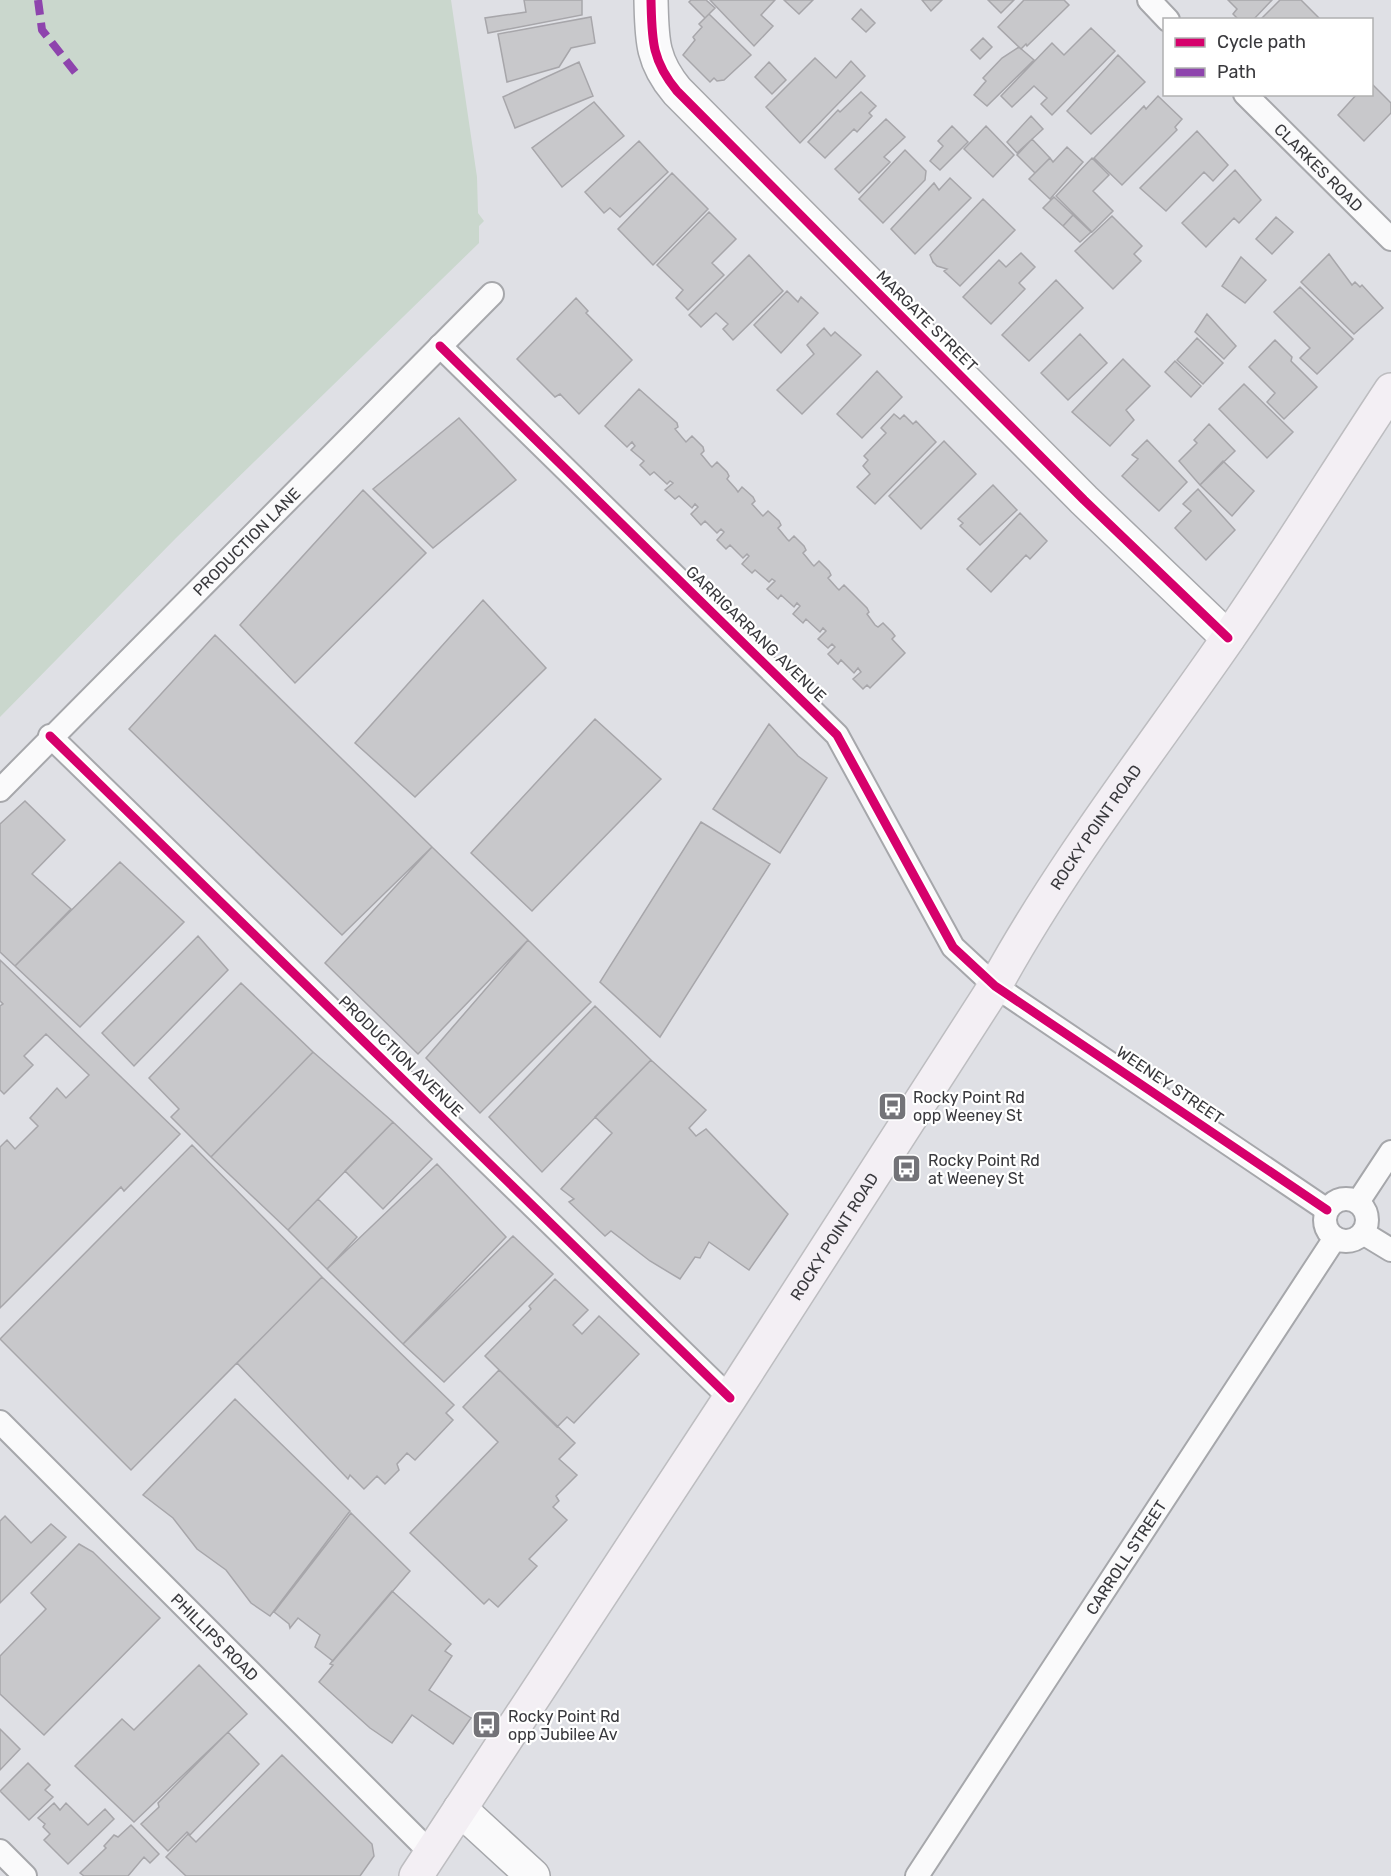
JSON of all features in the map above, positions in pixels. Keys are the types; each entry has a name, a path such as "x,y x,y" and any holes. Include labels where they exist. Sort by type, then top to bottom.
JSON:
{"main road":[{"name":"ROCKY POINT ROAD","path":"424,1865 730,1398 995,986 1022,937 1078,851 1228,638 1391,390"}],"street":[{"name":"MARGATE STREET","path":"651,0 656,60 663,74 677,91 1084,500 1228,638"},
{"path":"1149,0 1166,18"},
{"name":"CLARKES ROAD","path":"1247,96 1391,238"},
{"name":"PRODUCTION LANE","path":"0,790 50,736 492,294"},
{"name":"GARRIGARRANG AVENUE","path":"440,346 837,735 953,946 995,986"},
{"name":"PRODUCTION AVENUE","path":"50,736 730,1398"},
{"name":"WEENEY STREET","path":"995,986 1327,1210"},
{"path":"1358,1202 1391,1152"},
{"path":"1341,1199 1358,1202 1367,1216 1363,1233 1350,1241 1335,1238 1325,1226 1327,1210 1341,1199"},
{"path":"1363,1233 1391,1250"},
{"name":"CARROLL STREET","path":"917,1876 1335,1238"},
{"name":"PHILLIPS ROAD","path":"0,1422 424,1865"},
{"path":"460,1809 532,1876"},
{"path":"0,1851 25,1876"}],"shaded area":[{"path":"0,0 451,0 477,177 478,213 484,221 479,226 479,243 176,538 0,717"}],"building":[{"path":"524,0 582,0 582,15 488,33 485,18 526,12"},
{"path":"706,0 715,8 705,18 689,2"},
{"path":"710,0 775,0 761,15 773,26 754,46"},
{"path":"784,0 813,0 799,14"},
{"path":"922,0 942,0 931,11"},
{"path":"988,0 1014,0 1001,13"},
{"path":"1024,0 1064,0 1069,5 1027,46 1026,44 1021,49 998,27"},
{"path":"1228,0 1272,0 1255,18 1237,18 1233,14 1237,9"},
{"path":"1280,0 1301,0 1319,18 1262,18"},
{"path":"861,9 875,23 866,32 852,19"},
{"path":"709,14 751,55 724,80 717,81 714,78 710,82 683,55 695,40 693,37 702,27 699,24"},
{"path":"591,17 595,43 571,48 559,67 507,82 498,34"},
{"path":"1091,28 1115,51 1052,115 1041,104 1047,98 1034,86 1012,107 1001,96 1052,43 1064,55"},
{"path":"983,38 992,47 980,59 971,50"},
{"path":"1019,47 1034,60 987,106 974,95 986,81 983,78 1002,58"},
{"path":"1118,55 1145,82 1091,134 1067,111"},
{"path":"815,58 836,78 851,61 865,76 800,143 766,107"},
{"path":"579,62 593,96 515,128 503,97"},
{"path":"769,62 786,80 772,94 755,77"},
{"path":"1373,85 1391,103 1391,113 1364,141 1338,115 1355,96 1373,96"},
{"path":"861,92 876,106 869,113 872,116 857,132 854,129 825,158 808,142 838,110 840,112"},
{"path":"1158,96 1182,119 1175,127 1177,130 1122,185 1094,158 1144,106 1146,109"},
{"path":"594,102 624,136 562,187 532,148"},
{"path":"1031,116 1043,129 1017,153 1007,142"},
{"path":"886,119 905,137 884,157 890,162 859,193 835,169"},
{"path":"952,126 968,142 940,170 930,161 943,146 938,141"},
{"path":"986,126 1014,155 993,177 964,149"},
{"path":"1197,131 1228,165 1213,181 1204,172 1166,211 1140,188"},
{"path":"1032,139 1050,158 1035,173 1017,155"},
{"path":"639,141 668,172 620,217 610,208 604,213 585,192"},
{"path":"1067,147 1083,162 1050,199 1029,179 1050,158 1053,162"},
{"path":"905,150 926,171 925,180 883,223 859,199"},
{"path":"1092,158 1109,175 1093,191 1113,211 1092,232 1056,196"},
{"path":"1235,170 1261,200 1239,223 1234,218 1206,247 1182,223"},
{"path":"672,173 708,209 653,265 618,229"},
{"path":"950,178 971,198 915,254 891,229 934,183 939,190"},
{"path":"1054,197 1073,215 1063,226 1043,208"},
{"path":"983,199 1015,230 960,286 944,271 947,269 933,262 930,255"},
{"path":"709,212 736,239 712,263 724,275 688,310 676,298 683,290 657,265"},
{"path":"1073,215 1091,232 1080,242 1063,226"},
{"path":"1112,216 1142,246 1134,254 1141,261 1113,289 1075,251"},
{"path":"1276,217 1293,232 1272,254 1256,239"},
{"path":"1021,253 1035,267 1019,283 1025,289 991,324 963,297 999,260 1006,267"},
{"path":"1329,254 1352,285 1355,282 1360,287 1362,285 1383,308 1354,334 1301,282"},
{"path":"749,255 783,291 733,340 723,329 728,324 716,313 701,327 689,315"},
{"path":"1241,257 1266,280 1245,303 1222,286"},
{"path":"1056,280 1083,308 1029,361 1002,335"},
{"path":"1300,287 1353,339 1317,374 1300,358 1310,348 1274,312"},
{"path":"787,291 798,302 801,297 818,313 781,353 754,325"},
{"path":"576,298 588,311 586,313 632,360 579,414 560,394 555,397 517,359"},
{"path":"1207,314 1236,346 1224,359 1195,332"},
{"path":"824,328 831,336 835,332 861,355 802,414 777,390 814,354 807,345"},
{"path":"1080,334 1107,363 1068,400 1041,373"},
{"path":"1197,338 1223,363 1203,384 1177,360"},
{"path":"1275,340 1292,357 1291,361 1317,387 1284,419 1267,402 1275,393 1249,367"},
{"path":"1123,359 1150,386 1126,410 1134,420 1110,446 1072,412"},
{"path":"1175,361 1201,386 1191,397 1165,372"},
{"path":"877,371 902,397 862,438 837,414"},
{"path":"1244,384 1293,432 1267,458 1219,409"},
{"path":"639,389 677,423 678,427 675,429 686,442 692,436 703,447 704,451 701,454 712,467 717,462 727,472 729,476 727,479 738,492 742,487 753,497 755,501 752,504 763,516 768,511 779,521 781,525 778,528 789,541 794,536 804,546 806,550 803,553 814,566 819,561 829,571 831,575 828,578 839,590 844,585 867,608 869,612 867,614 875,625 878,627 883,623 892,632 895,636 892,639 905,653 870,688 867,685 863,689 853,679 861,672 858,668 854,673 841,660 838,664 828,654 835,647 832,644 828,648 818,639 826,631 823,628 820,632 806,619 803,623 793,614 800,606 797,603 794,607 781,595 778,599 767,589 775,581 772,579 769,582 755,570 752,573 742,564 749,556 747,554 743,558 730,545 726,549 717,540 724,532 721,529 717,533 705,521 701,525 691,514 698,507 695,504 692,508 679,496 675,499 665,490 673,483 670,481 667,484 654,472 650,475 640,465 644,461 631,450 635,446 632,442 627,447 605,426"},
{"path":"894,414 900,419 904,415 913,424 916,421 936,442 875,504 857,487 870,474 863,466 868,460 864,456 886,433 881,428"},
{"path":"459,418 516,480 433,548 373,489"},
{"path":"1209,424 1235,451 1200,485 1179,461 1197,443 1194,440"},
{"path":"1147,440 1187,482 1159,511 1122,476 1138,459 1132,455"},
{"path":"944,441 976,474 921,529 889,496"},
{"path":"1223,461 1254,491 1232,516 1200,485"},
{"path":"993,485 1017,510 980,545 960,526 963,523 958,519"},
{"path":"1198,489 1235,530 1206,560 1175,528 1191,511 1183,504"},
{"path":"363,490 426,553 295,683 240,625"},
{"path":"1020,513 1047,541 1030,559 1026,555 991,592 967,569"},
{"path":"483,600 546,668 415,797 355,743"},
{"path":"215,635 432,847 342,935 129,729"},
{"path":"595,719 661,779 532,911 471,853"},
{"path":"769,724 798,756 827,778 780,853 713,809"},
{"path":"25,801 65,840 32,874 71,909 15,966 0,952 0,824"},
{"path":"701,822 770,864 660,1037 600,982"},
{"path":"432,847 528,940 418,1054 325,963"},
{"path":"120,862 184,922 80,1027 15,966"},
{"path":"198,936 228,970 134,1066 102,1033"},
{"path":"528,940 591,1002 480,1113 426,1058"},
{"path":"0,960 180,1134 124,1191 121,1187 0,1308 0,1147 7,1140 15,1149 38,1126 30,1118 57,1088 66,1098 89,1075 46,1034 24,1056 33,1065 4,1094 0,1090 0,1006 3,1004 0,1001"},
{"path":"241,983 313,1052 211,1157 171,1117 179,1109 149,1078"},
{"path":"595,1006 651,1060 542,1172 489,1117"},
{"path":"313,1052 393,1122 288,1230 211,1157"},
{"path":"651,1060 706,1110 689,1128 696,1136 706,1129 788,1214 749,1270 709,1242 700,1258 695,1257 680,1279 650,1261 611,1231 605,1236 569,1202 574,1199 561,1189 612,1133 595,1117"},
{"path":"393,1122 432,1159 383,1209 345,1171"},
{"path":"192,1145 322,1277 131,1470 0,1339"},
{"path":"437,1164 506,1237 403,1344 327,1269"},
{"path":"318,1199 357,1237 327,1269 288,1230"},
{"path":"513,1236 553,1274 444,1382 403,1344"},
{"path":"322,1277 454,1405 446,1413 453,1420 415,1460 407,1453 397,1464 399,1470 385,1484 377,1476 364,1489 350,1475 348,1479 237,1363"},
{"path":"555,1279 588,1310 573,1325 582,1334 599,1316 639,1354 574,1423 567,1417 557,1427 485,1356 531,1309 529,1306"},
{"path":"499,1370 575,1443 559,1459 577,1475 556,1496 559,1501 553,1507 567,1520 529,1559 537,1566 498,1607 489,1599 484,1604 410,1533 498,1442 463,1407"},
{"path":"235,1399 350,1511 270,1616 251,1603 226,1570 197,1549 173,1518 143,1495"},
{"path":"351,1513 410,1571 333,1661 315,1647 320,1635 298,1618 290,1628 289,1624 274,1612"},
{"path":"5,1516 31,1543 51,1524 66,1537 0,1603 0,1521"},
{"path":"79,1544 93,1552 160,1618 44,1735 0,1694 0,1656 46,1609 31,1593"},
{"path":"392,1591 451,1644 445,1651 452,1656 429,1690 471,1718 453,1744 412,1715 392,1743 370,1728 319,1682 333,1665 330,1664"},
{"path":"199,1665 247,1714 134,1822 75,1766 122,1719 134,1730"},
{"path":"0,1729 20,1749 0,1770"},
{"path":"228,1732 259,1764 190,1835 187,1832 168,1851 141,1824 159,1807 158,1803"},
{"path":"282,1755 372,1844 374,1856 360,1876 186,1876 166,1857 188,1834 196,1842"},
{"path":"28,1763 50,1785 45,1790 53,1797 29,1820 0,1791"},
{"path":"54,1803 60,1810 66,1803 88,1825 105,1809 114,1819 68,1864 44,1840 50,1834 43,1827 45,1824 38,1818"},
{"path":"131,1825 159,1854 150,1863 144,1857 128,1876 84,1876 80,1873 106,1848 104,1846 114,1835 118,1837"}],"marked path":[{"path":"38,0 42,30 79,77"}],"cycle path":[{"path":"651,0 653,37 658,59 668,80 677,91 1084,500 1228,638"},
{"path":"440,346 837,735 953,947 995,986 1327,1210"},
{"path":"50,736 730,1398"}],"place":[{"name":"Rocky Point Rd opp Weeney St","path":"892,1106"},
{"name":"Rocky Point Rd at Weeney St","path":"907,1169"},
{"name":"Rocky Point Rd opp Jubilee Av","path":"487,1725"}]}
